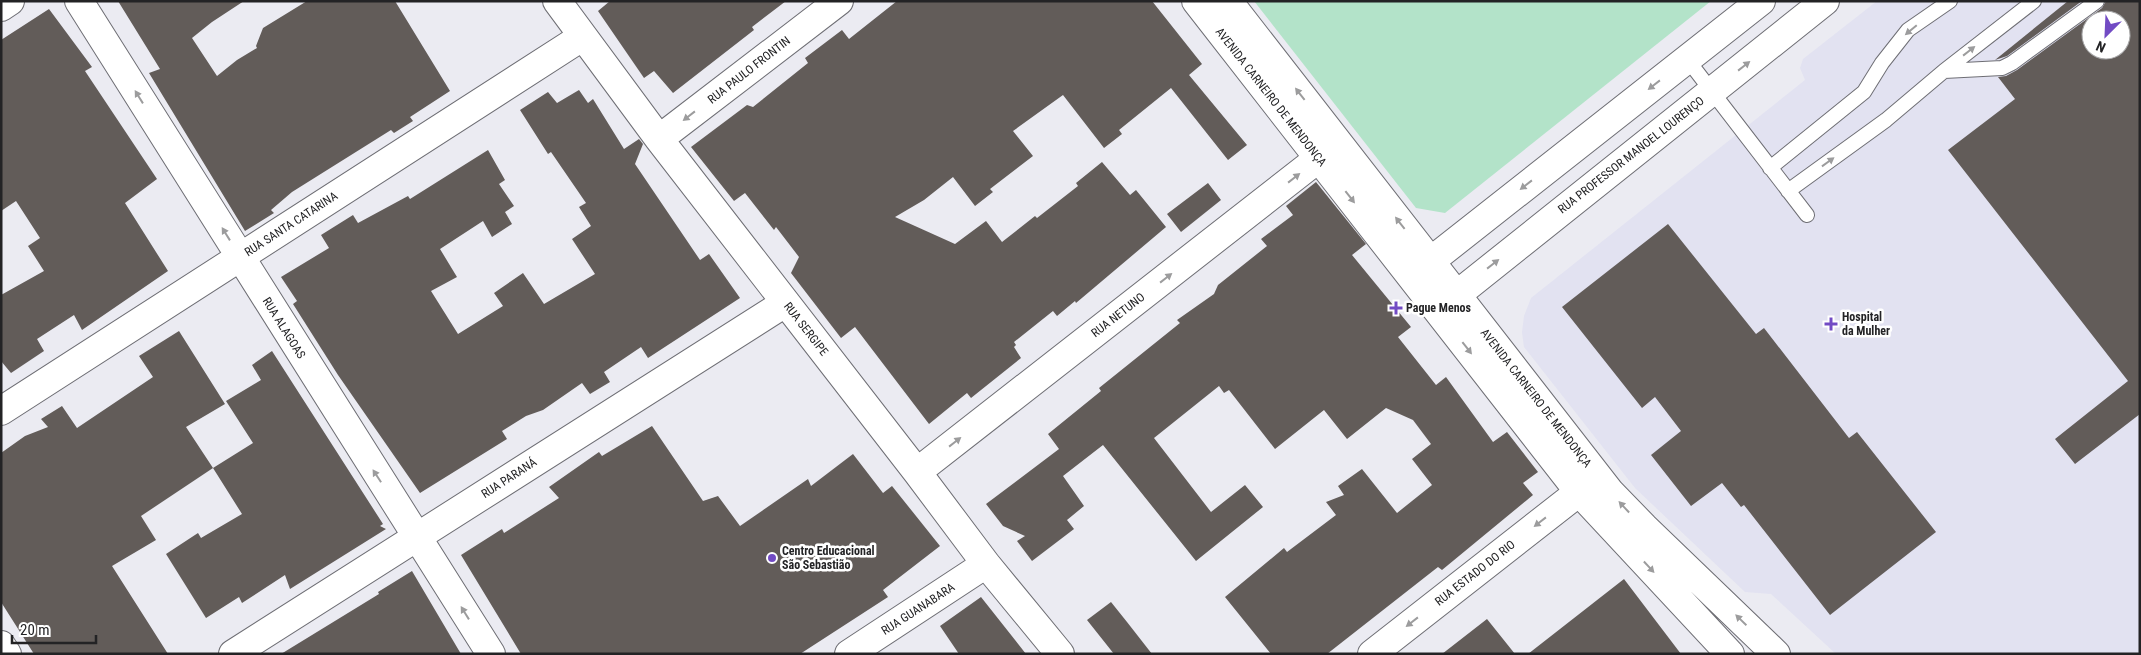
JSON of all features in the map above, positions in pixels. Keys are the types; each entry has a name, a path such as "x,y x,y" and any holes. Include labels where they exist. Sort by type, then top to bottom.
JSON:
{"street":[{"path":"1,7 10,1"},
{"name":"RUA ALAGOAS","path":"79,1 491,654"},
{"name":"RUA SERGIPE","path":"557,1 582,38 986,564 1060,654"},
{"name":"RUA PAULO FRONTIN","path":"659,139 839,1"},
{"name":"AVENIDA CARNEIRO DE MENDONÇA","path":"1196,1 1319,158 1421,269"},
{"name":"AVENIDA CARNEIRO DE MENDONÇA","path":"1228,1 1446,302 1578,492 1730,654"},
{"path":"1421,269 1761,1"},
{"name":"RUA PROFESSOR MANOEL LOURENÇO","path":"1446,302 1825,1"},
{"name":"RUA SANTA CATARINA","path":"1,411 582,38"},
{"name":"RUA NETUNO","path":"917,472 1319,158"},
{"name":"RUA PARANÁ","path":"233,654 785,302"},
{"name":"AVENIDA CARNEIRO DE MENDONÇA","path":"1446,302 1610,492 1776,654"},
{"name":"RUA ESTADO DO RIO","path":"1372,654 1578,492"},
{"name":"RUA GUANABARA","path":"849,654 986,564"},
{"path":"1,645 7,654"}],"lane":[{"path":"1770,168 1864,92 1882,63 1908,30 1950,1"},
{"path":"1788,191 1886,120 1944,71 2034,1"},
{"path":"1944,71 2002,68 2012,63 2097,1"},
{"path":"1687,59 1807,215"}],"shaded area":[{"name":"Hospital da Mulher","path":"1877,1 2140,1 2140,654 1836,654 1771,594 1745,592 1635,488 1524,347 1522,332 1524,316 1531,298 1805,80 1800,68 1803,59"}],"green space":[{"path":"1254,1 1711,1 1445,213 1416,208"}],"building":[{"path":"118,1 244,1 192,38 217,76 237,60 257,48 256,46 263,28 307,1 395,1 450,91 410,117 413,121 394,133 391,130 292,192 271,210 274,213 245,231 149,73 160,69"},
{"path":"610,1 786,1 752,27 754,30 673,93 654,71 644,78 598,11"},
{"path":"897,1 1152,1 1202,64 1189,75 1247,145 1228,160 1171,88 1119,130 1122,134 1104,148 1063,95 1013,131 1033,156 990,189 993,192 975,206 953,177 924,200 895,217 955,244 986,221 1002,242 1078,186 1076,183 1102,162 1130,195 1136,190 1166,227 1076,303 1075,301 1057,316 1053,311 1014,342 1016,345 1014,347 1021,358 971,398 967,393 929,424 855,327 841,338 791,273 799,257 776,227 774,230 745,193 734,201 691,147 747,105 753,107 808,63 805,58 842,30 849,39"},
{"path":"2068,1 2082,1 2007,56 1995,60"},
{"path":"2106,1 2140,1 2140,414 2075,464 2055,439 2128,381 1948,150 2015,99 1998,77 2006,76 2017,70 2081,23 2081,60 2131,60 2131,10 2099,10"},
{"path":"49,9 92,67 85,71 157,179 125,203 168,271 82,330 74,315 37,339 44,351 11,373 1,361 1,295 44,271 28,246 40,238 16,201 1,211 1,40"},
{"path":"579,90 588,103 593,99 624,149 639,139 643,144 635,164 700,260 709,254 740,298 648,358 641,347 604,372 610,382 590,394 582,383 543,410 526,416 502,431 507,439 420,493 338,375 293,304 297,301 281,277 329,248 321,235 353,215 358,223 408,196 410,199 488,150 505,180 499,184 514,206 505,212 512,224 492,237 483,221 440,249 457,277 431,291 458,334 503,306 494,293 523,273 544,304 595,274 572,239 591,226 579,207 586,203 551,152 548,154 520,110 548,92 557,103"},
{"path":"1316,182 1366,244 1352,255 1411,327 1398,337 1436,385 1446,377 1493,442 1507,432 1538,472 1523,483 1533,495 1442,570 1438,567 1327,654 1271,654 1225,597 1284,548 1287,552 1336,515 1326,502 1344,495 1338,486 1362,469 1397,513 1432,485 1412,459 1431,444 1413,420 1386,408 1347,439 1324,410 1275,449 1229,390 1224,393 1219,386 1154,438 1211,512 1245,485 1263,507 1196,561 1103,445 1063,476 1084,506 1067,520 1074,529 1032,561 1017,541 1025,536 1003,526 986,504 1059,449 1048,434 1101,391 1099,388 1180,323 1177,320 1214,294 1218,285 1267,246 1261,239 1293,215 1286,206"},
{"path":"1208,183 1221,200 1181,232 1167,214"},
{"path":"1668,224 1756,334 1764,328 1849,438 1857,432 1936,532 1830,615 1744,505 1741,507 1722,483 1691,506 1651,455 1681,431 1655,397 1642,408 1562,307"},
{"path":"179,331 225,404 186,427 213,468 141,516 156,540 112,566 168,654 34,654 1,602 1,453 25,436 48,427 41,419 62,406 77,428 153,377 139,356"},
{"path":"272,351 383,524 380,526 386,529 290,589 285,575 242,603 239,597 206,618 166,554 198,533 201,538 242,514 213,468 253,443 226,401 261,380 252,365"},
{"path":"652,426 703,501 718,496 740,526 808,479 811,486 853,454 883,493 892,486 940,546 883,590 888,597 800,654 521,654 461,555 502,529 504,533 559,498 549,487 599,452 602,456"},
{"path":"412,571 461,654 281,654 379,594 378,592"},
{"path":"1624,579 1681,654 1528,654"},
{"path":"981,597 1026,654 959,654 940,626"},
{"path":"1111,602 1152,654 1114,654 1087,620"},
{"path":"1487,619 1515,654 1442,654"}],"place":[{"name":"Pague Menos","path":"1396,308"},
{"name":"Hospital da Mulher","path":"1831,324"},
{"name":"Centro Educacional São Sebastião","path":"772,558"}]}
